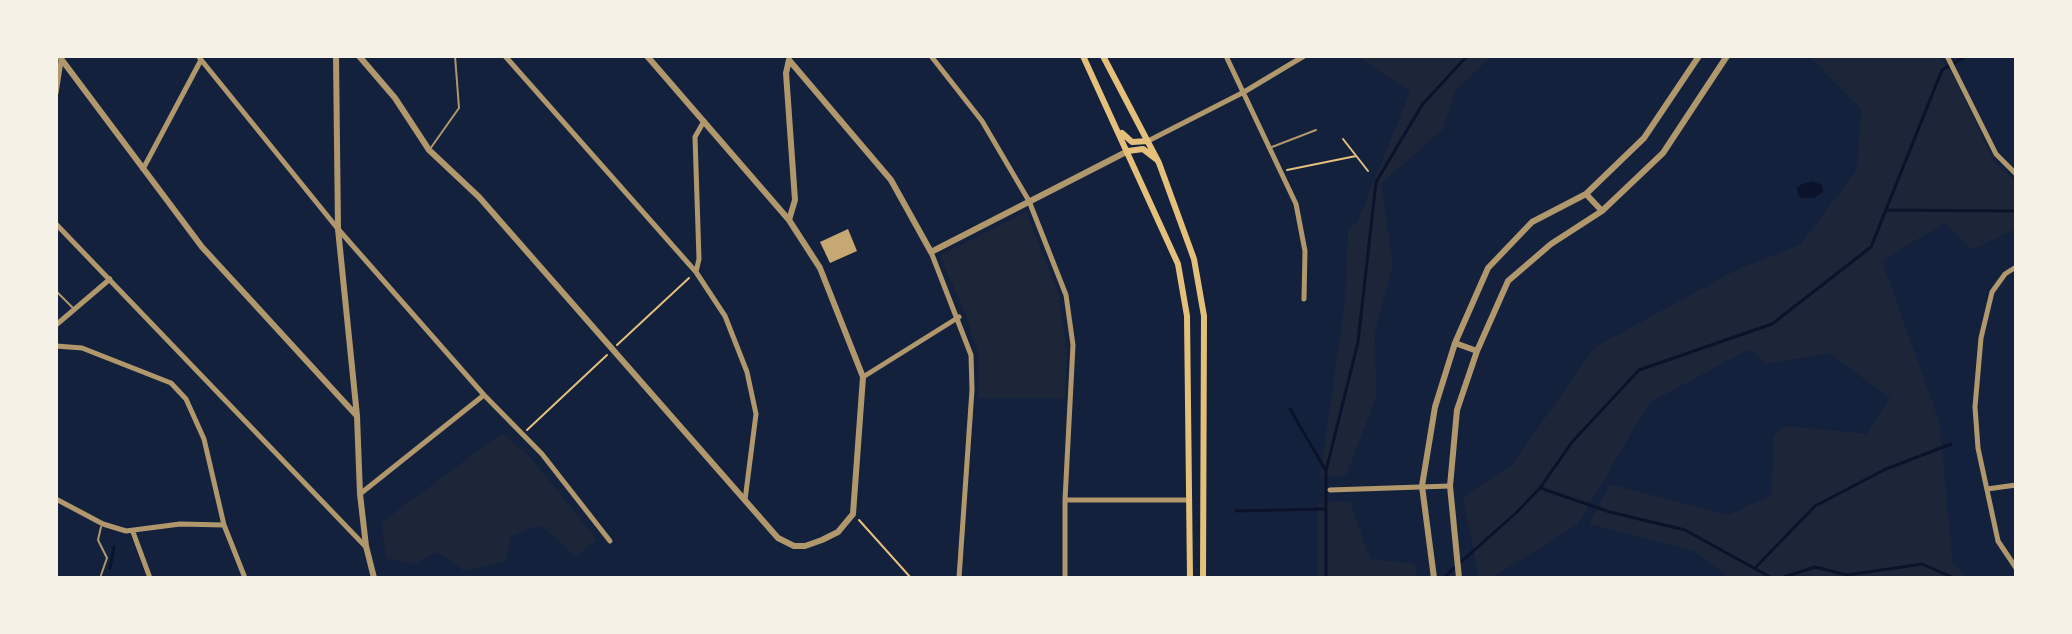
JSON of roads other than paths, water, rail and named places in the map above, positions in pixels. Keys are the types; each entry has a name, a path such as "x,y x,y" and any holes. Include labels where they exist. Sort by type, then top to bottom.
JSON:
{"main road":[{"path":"1083,56 1178,264 1187,316 1190,578"},
{"path":"1103,56 1158,161 1194,259 1204,316 1203,578"},
{"path":"1117,127 1132,142 1148,141"},
{"path":"1128,151 1143,149 1158,161"}],"street":[{"path":"336,56 338,229 357,416 360,494 366,546 374,578"},
{"path":"359,56 395,98 429,150 479,197 778,538 794,546 805,546 838,532 853,514 863,377 820,268 789,220 647,56"},
{"path":"505,56 696,272 725,316 747,372 756,414 745,501"},
{"path":"931,56 982,121 1029,201 1066,295 1073,345 1065,500 1065,578"},
{"path":"1226,56 1296,204 1305,251 1304,299"},
{"path":"1148,141 1244,92 1304,56"},
{"path":"1434,578 1422,486 1435,407 1455,343 1488,268 1532,222 1586,194 1644,138 1699,56"},
{"path":"1459,578 1450,486 1457,410 1477,351 1508,281 1551,244 1602,211 1663,153 1727,56"},
{"path":"1947,56 1996,154 2016,174"},
{"path":"143,170 200,58 338,229 484,395 523,433 610,541"},
{"path":"787,58 795,200 789,220"},
{"path":"787,58 891,180 931,252 969,345 972,366 959,578"},
{"path":"59,60 202,247 357,416"},
{"path":"56,93 59,60"},
{"path":"696,272 699,259 695,137 704,121"},
{"path":"931,252 1128,151"},
{"path":"1586,194 1602,211"},
{"path":"56,224 366,546"},
{"path":"2016,267 2005,274 1992,292 1981,338 1975,407 1978,448 1998,541 2016,568"},
{"path":"56,325 110,279"},
{"path":"863,377 959,317"},
{"path":"1455,343 1477,351"},
{"path":"56,346 82,348 171,383 186,399 204,439 224,525 245,578"},
{"path":"360,494 484,395"},
{"path":"1987,489 2016,485"},
{"path":"1330,490 1450,486"},
{"path":"56,499 103,524 133,532 180,524 224,525"},
{"path":"1065,500 1187,500"},
{"path":"133,532 150,578"}],"lane":[{"path":"429,150 459,108 455,56"},
{"path":"1270,148 1316,130"},
{"path":"56,291 74,310"},
{"path":"56,442 56,451"},
{"path":"100,578 107,558 97,538 103,524"}],"waterway":[{"path":"1326,578 1326,471 1358,342 1376,182 1422,105 1467,56"},
{"path":"1443,578 1540,488 1572,442 1639,370 1772,324 1871,247 1942,70 1967,56"},
{"path":"1886,210 2016,211"},
{"path":"1290,409 1326,471"},
{"path":"1755,568 1815,506 1886,469 1951,444"},
{"path":"1540,488 1610,512 1685,530 1772,578"},
{"path":"1236,511 1324,509"},
{"path":"110,568 114,547"},
{"path":"1781,578 1815,567 1847,575 1922,564 1954,578"}]}
